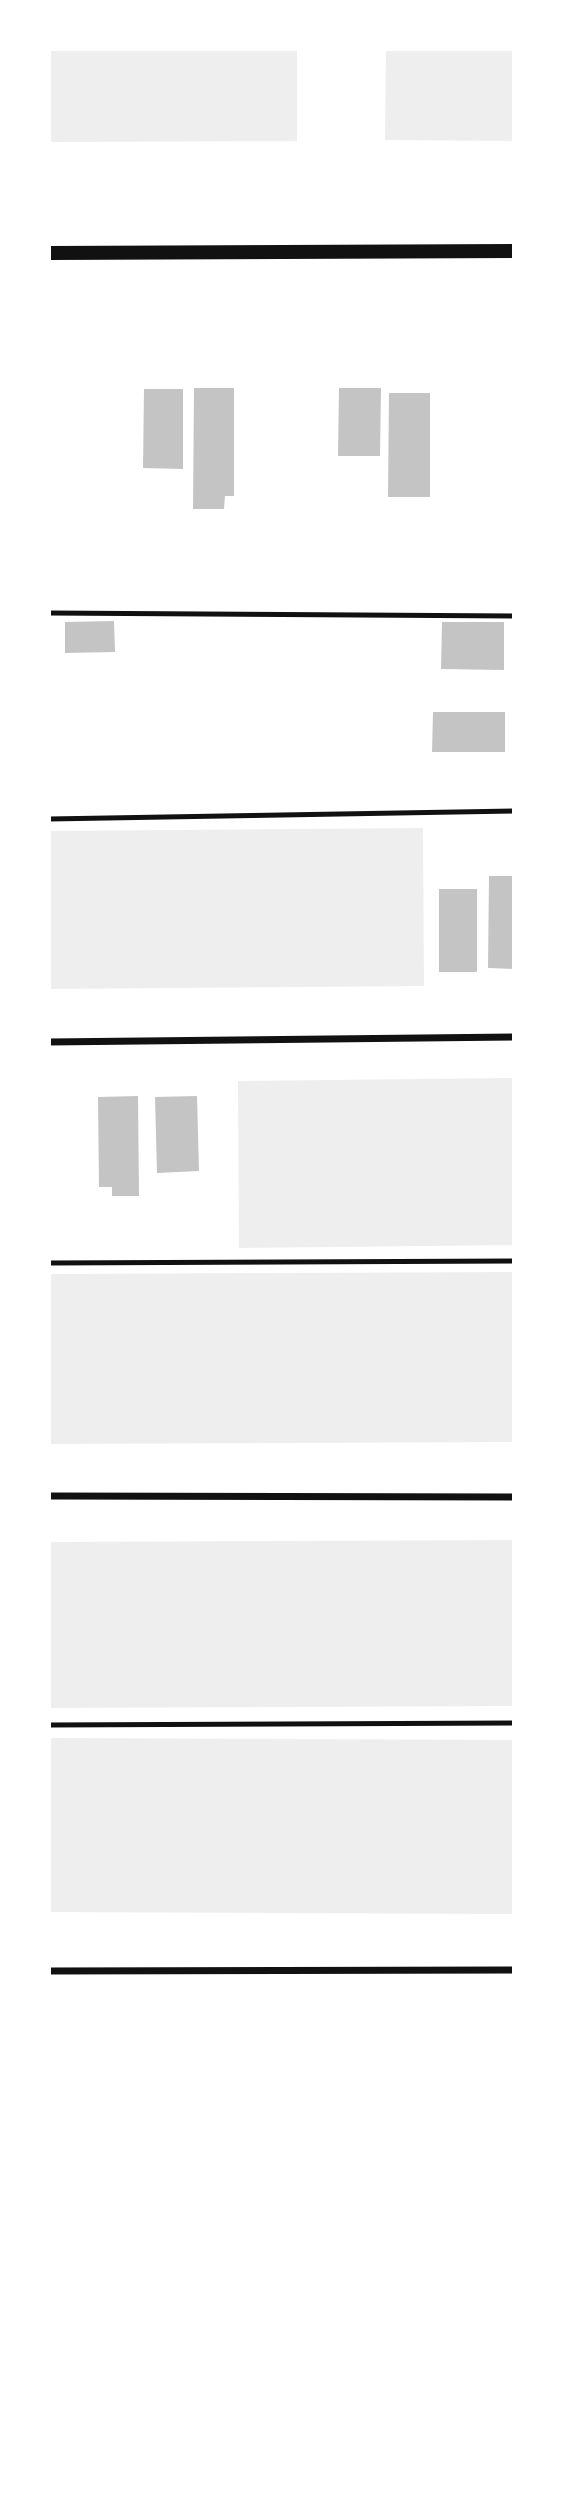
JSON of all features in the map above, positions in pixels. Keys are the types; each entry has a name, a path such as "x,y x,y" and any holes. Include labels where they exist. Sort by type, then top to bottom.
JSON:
{"main road":[{"path":"49,253 514,251"}],"street":[{"path":"49,1042 514,1037"},
{"path":"49,1496 514,1497"},
{"path":"49,1971 514,1970"}],"lane":[{"path":"49,613 514,615"},
{"path":"49,819 514,811"},
{"path":"49,1263 514,1261"},
{"path":"49,1725 514,1723"}],"shaded area":[{"path":"49,49 297,49 297,141 49,142"},
{"path":"386,49 514,49 514,141 385,140"},
{"path":"423,828 424,986 49,989 49,831"},
{"path":"514,1078 514,1245 239,1248 238,1081"},
{"path":"514,1272 514,1442 49,1444 49,1274"},
{"path":"514,1540 514,1706 49,1708 49,1542"},
{"path":"49,1738 514,1740 514,1914 49,1912"}],"building":[{"path":"194,388 234,388 234,496 225,496 224,509 193,509"},
{"path":"339,388 381,388 380,456 338,456"},
{"path":"144,389 183,389 183,469 143,468"},
{"path":"389,393 430,393 430,497 388,497"},
{"path":"114,621 115,652 65,653 65,622"},
{"path":"442,622 504,622 504,670 441,669"},
{"path":"433,712 505,712 505,752 432,752"},
{"path":"489,876 514,876 514,969 488,968"},
{"path":"439,889 477,889 477,972 439,972"},
{"path":"138,1096 139,1196 112,1196 112,1187 99,1187 98,1097"},
{"path":"197,1096 199,1171 157,1173 155,1097"}]}
